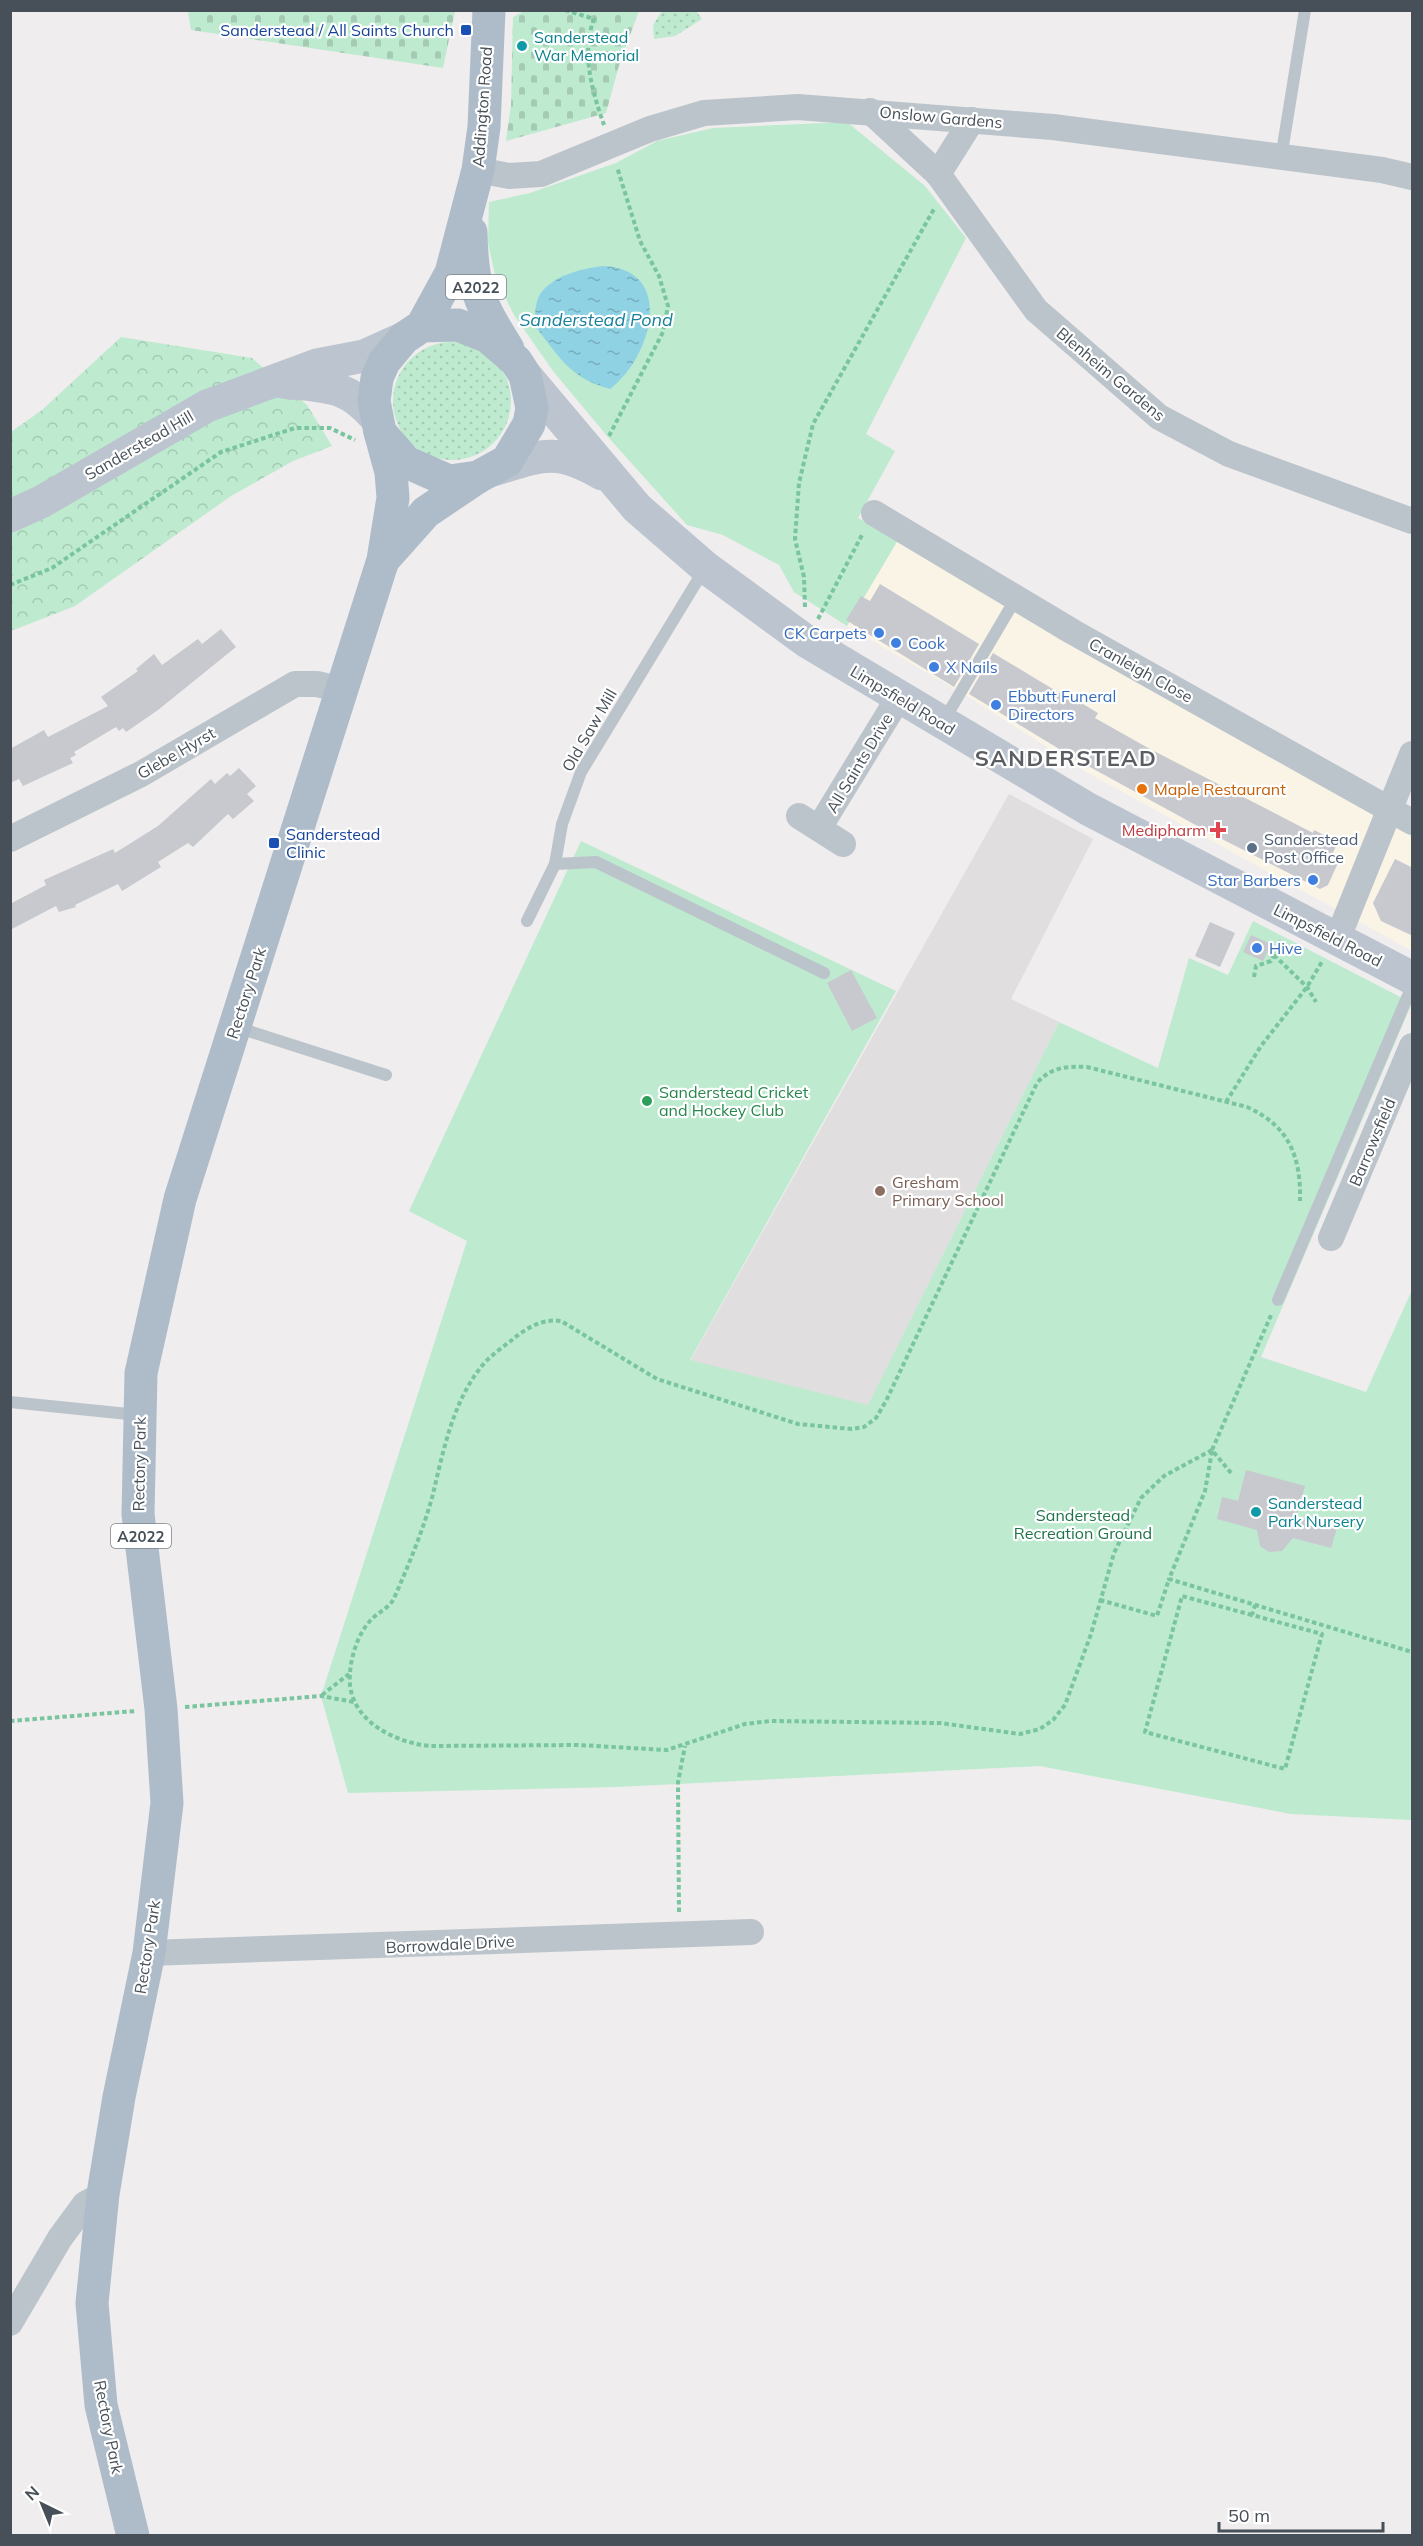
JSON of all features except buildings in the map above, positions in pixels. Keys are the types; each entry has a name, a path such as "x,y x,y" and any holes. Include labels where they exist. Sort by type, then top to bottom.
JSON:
{"main road":[{"name":"Addington Road","path":"471,203 484,127 489,10"},
{"name":"A2022","path":"413,332 451,273 471,203"},
{"name":"A2022","path":"471,203 473,272 477,291 485,314 520,368"},
{"path":"458,325 488,338 520,368 532,408 529,424 507,461 485,473 449,481 424,472 406,462 372,430 374,390 377,378 384,362 413,332 458,325"},
{"name":"Sanderstead Hill","path":"10,516 41,502 207,406 317,365 364,356 413,332"},
{"name":"Limpsfield Road","path":"520,368 637,508 705,567 806,641 1088,809 1292,918 1413,978"},
{"name":"Sanderstead Hill","path":"270,381 331,387 349,393 372,430"},
{"name":"Rectory Park","path":"133,2535 101,2405 92,2303 103,2194 118,2097 149,1953 167,1803 161,1709 138,1514 141,1373 180,1199 383,560 393,498 391,472 372,430"},
{"name":"Limpsfield Road","path":"485,473 539,456 562,456 605,471"},
{"name":"Rectory Park","path":"383,560 426,513 485,473"}],"street":[{"name":"Onslow Gardens","path":"478,170 509,176 541,174 650,129 704,113 798,107 1053,127 1413,177"},
{"name":"Blenheim Gardens","path":"870,111 945,183 1036,310 1159,417 1229,454 1413,521"},
{"path":"945,183 972,120"},
{"name":"Cranleigh Close","path":"873,513 1016,598 1402,817"},
{"name":"Glebe Hyrst","path":"10,839 141,774 295,684 317,684 343,690"},
{"name":"All Saints Drive","path":"843,843 809,822 898,697"},
{"path":"1337,940 1402,817 1413,754"},
{"name":"Barrowsfield","path":"1331,1238 1413,1046"},
{"name":"Borrowdale Drive","path":"149,1953 360,1948 751,1932"},
{"path":"10,2323 60,2238 85,2204 103,2194"}],"lane":[{"path":"1281,158 1305,10"},
{"name":"Old Saw Mill","path":"527,921 555,864 562,824 581,772 705,567"},
{"path":"943,723 1016,598"},
{"path":"555,864 596,862 824,973"},
{"path":"1278,1300 1413,986"},
{"path":"235,1027 386,1075"},
{"path":"10,1402 140,1415"}],"path":[{"path":"806,641 804,577 795,539 799,483 813,424 938,202 945,183"},
{"path":"605,471 663,332 668,306"},
{"path":"10,585 52,568 221,452 295,428 372,430"},
{"path":"806,641 873,513"},
{"path":"1254,977 1256,966 1271,961 1292,918"},
{"path":"1226,1102 1261,1046 1307,987 1324,957 1337,940"},
{"path":"1274,955 1307,987 1316,1002"},
{"path":"1212,1450 1164,1476 1141,1498 1114,1552 1091,1634 1065,1705 1053,1720 1034,1732 1020,1734 940,1723 770,1722 723,1731 685,1746 657,1750 589,1745 418,1745 406,1743 386,1734 354,1702 350,1673 361,1631 394,1599 432,1496 445,1443 474,1377 484,1364 519,1334 544,1322 561,1322 657,1379 798,1424 852,1429 864,1427 876,1418 886,1401 1032,1094 1043,1076 1065,1066 1087,1067 1247,1107 1265,1116 1285,1135 1297,1167 1300,1208"},
{"path":"1100,1600 1157,1616 1169,1579 1205,1491 1212,1450 1278,1300"},
{"path":"1212,1450 1231,1473"},
{"path":"1169,1579 1413,1652"},
{"path":"1182,1596 1252,1615 1322,1634 1285,1769 1145,1732 1182,1596"},
{"path":"1252,1615 1255,1605"},
{"path":"321,1696 350,1673"},
{"path":"10,1721 321,1696 354,1702"},
{"path":"679,1934 678,1782 685,1746"}],"shaded area":[{"path":"898,540 1412,831 1412,951 1088,773 970,698 847,626"},
{"name":"Gresham Primary School","path":"1009,794 1093,839 1011,999 1059,1022 868,1406 690,1361"}],"green space":[{"path":"188,10 455,11 443,68 191,30"},
{"path":"524,11 639,11 620,62 606,113 506,141 511,105 513,17"},
{"path":"662,11 696,11 702,19 675,36 654,39 653,25"},
{"path":"847,122 925,186 966,238 866,434 895,451 858,518 898,540 847,626 794,592 779,565 723,535 687,525 608,437 553,371 514,315 496,279 488,243 489,202 530,193 616,163 657,141 713,128"},
{"path":"121,337 252,358 307,405 332,446 293,461 231,496 75,606 11,631 11,432 42,410"},
{"path":"452,342 463,343 485,352 501,368 510,390 510,412 501,434 485,450 463,459 452,460 441,459 419,450 403,434 394,412 393,401 394,390 403,368 419,352 441,343"},
{"name":"Sanderstead Recreation Ground","path":"581,841 896,991 690,1360 868,1405 1059,1022 1158,1068 1189,958 1228,975 1253,921 1412,1003 1261,1357 1366,1392 1412,1290 1412,1820 1291,1814 1040,1766 617,1787 348,1793 321,1696 467,1241 409,1211"}],"water":[{"name":"Sanderstead Pond","path":"603,266 626,271 641,282 649,298 650,317 637,358 625,375 610,389 584,379 575,372 558,356 534,325 539,296 551,283 577,271"}],"place":[{"name":"Sanderstead / All Saints Church","path":"466,30"},
{"name":"Sanderstead War Memorial","path":"522,46"},
{"name":"CK Carpets","path":"879,633"},
{"name":"Cook","path":"896,643"},
{"name":"X Nails","path":"934,667"},
{"name":"Ebbutt Funeral Directors","path":"996,705"},
{"name":"Maple Restaurant","path":"1142,789"},
{"name":"Medipharm","path":"1218,830"},
{"name":"Sanderstead Clinic","path":"274,843"},
{"name":"Sanderstead Post Office","path":"1252,848"},
{"name":"Star Barbers","path":"1313,880"},
{"name":"Hive","path":"1257,948"},
{"name":"Sanderstead Cricket and Hockey Club","path":"647,1101"},
{"name":"Gresham Primary School","path":"880,1191"},
{"name":"Sanderstead Park Nursery","path":"1256,1512"}],"district":[{"name":"SANDERSTEAD","path":"1066,758"}]}
